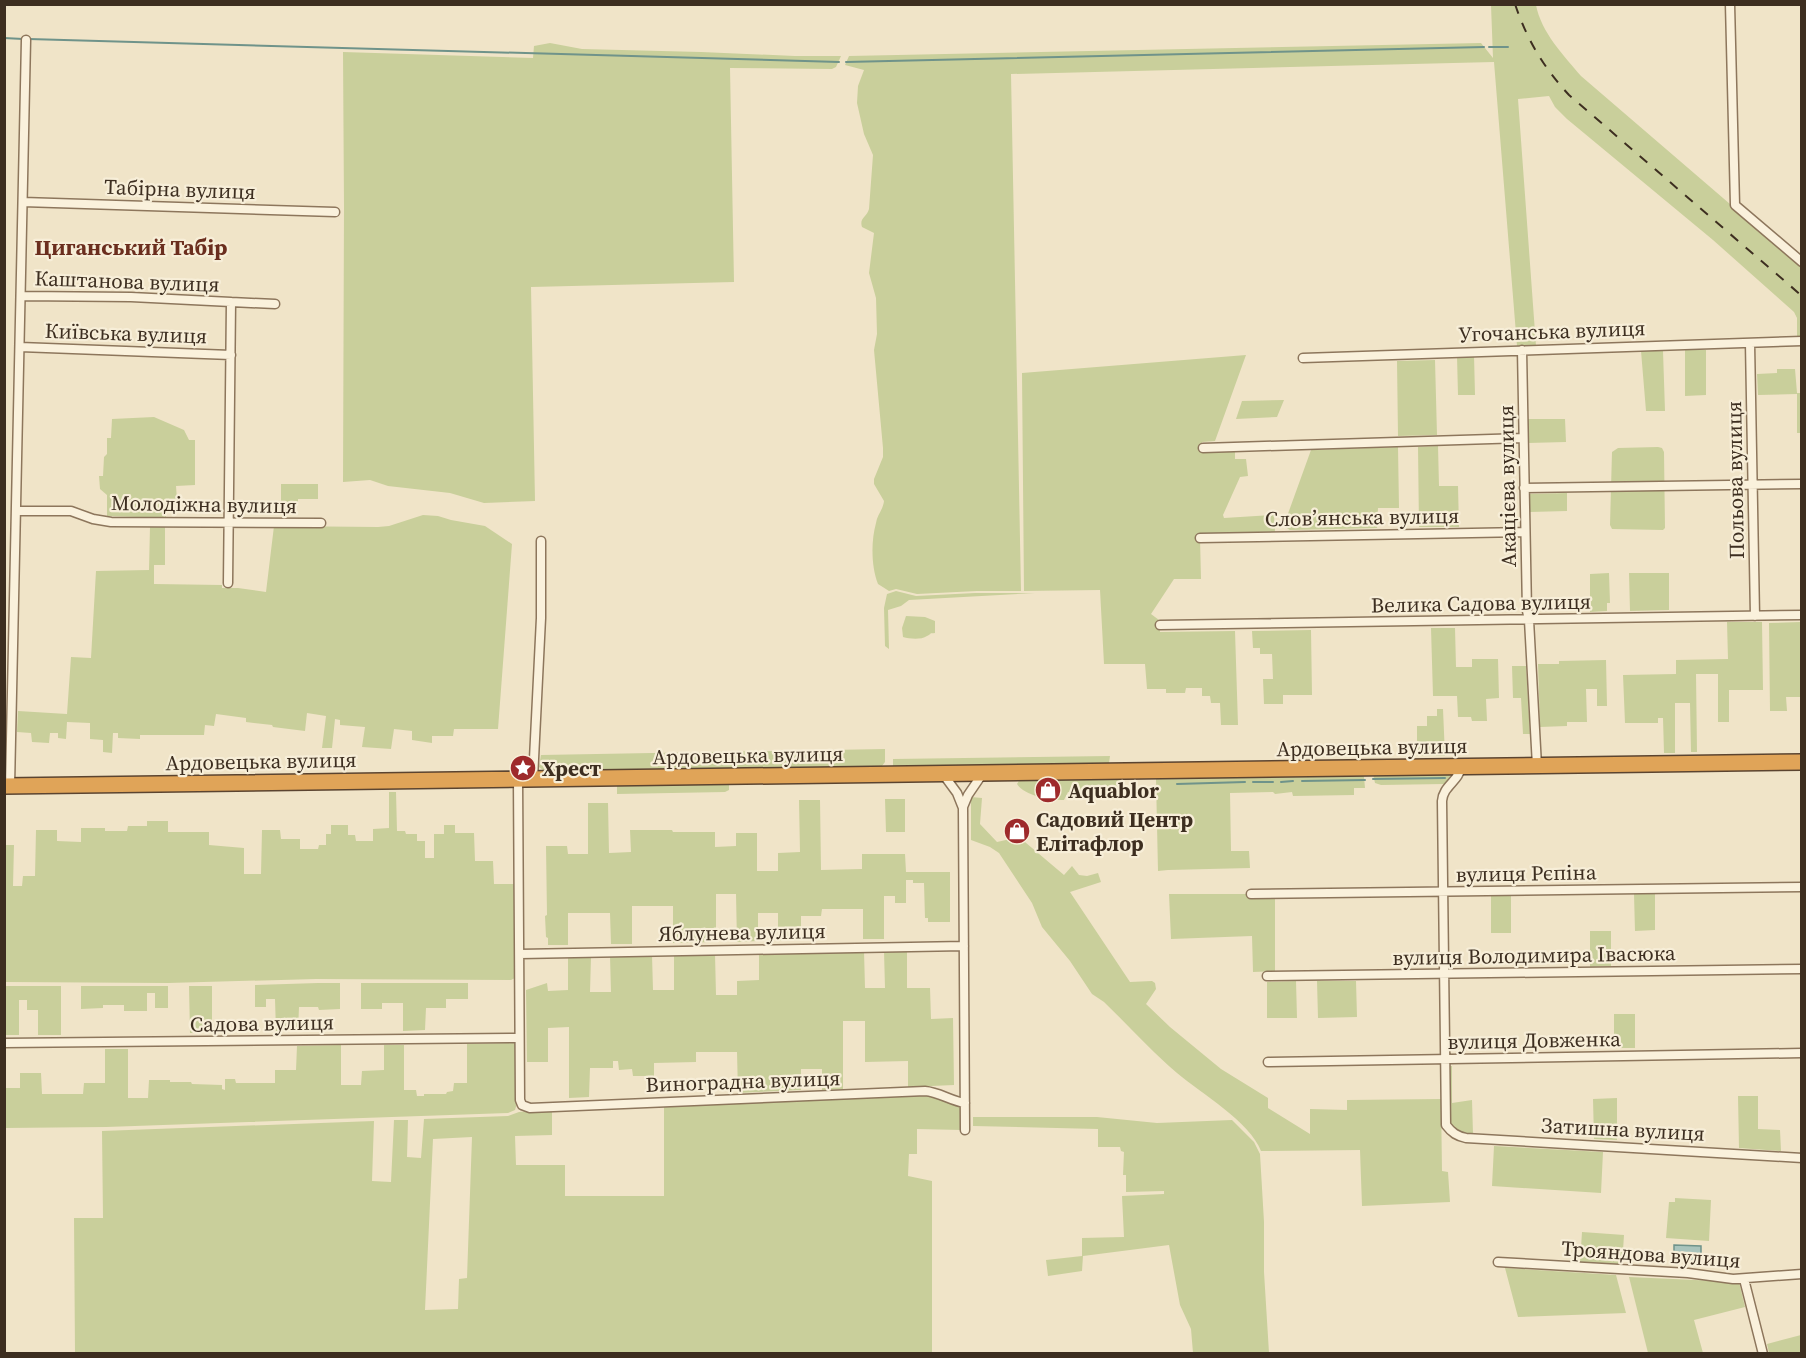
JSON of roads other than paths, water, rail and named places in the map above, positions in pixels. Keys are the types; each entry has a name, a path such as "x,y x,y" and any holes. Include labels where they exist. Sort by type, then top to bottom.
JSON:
{"highway":[{"name":"Ардовецька вулиця","path":"7,786 1802,762"}],"street":[{"path":"1730,4 1736,205 1802,262"},
{"path":"7,786 9,642 17,511 26,40"},
{"name":"Табірна вулиця","path":"23,202 335,212"},
{"name":"Каштанова вулиця","path":"21,296 131,297 275,304"},
{"name":"Каштанова вулиця","path":"228,583 231,302"},
{"name":"Угочанська вулиця","path":"1303,358 1802,341"},
{"name":"Польова вулиця","path":"1750,343 1755,616"},
{"name":"Київська вулиця","path":"20,348 231,355"},
{"name":"Акацієва вулиця","path":"1522,350 1527,611 1537,766"},
{"path":"1203,448 1523,438"},
{"path":"1524,488 1802,484"},
{"name":"Молодіжна вулиця","path":"17,511 71,511 93,519 111,522 321,523"},
{"name":"Словʼянська вулиця","path":"1200,538 1525,532"},
{"path":"534,779 541,618 541,541"},
{"name":"Велика Садова вулиця","path":"1160,625 1802,615"},
{"path":"1445,1060 1442,796 1459,774 1461,766"},
{"path":"965,1130 963,808 968,795 983,773"},
{"path":"942,774 957,793 963,808"},
{"path":"518,779 519,1038"},
{"name":"вулиця Рєпіна","path":"1251,894 1802,887"},
{"name":"Яблунева вулиця","path":"520,954 963,946"},
{"name":"вулиця Володимира Івасюка","path":"1267,976 1802,969"},
{"name":"Виноградна вулиця","path":"519,1038 520,1100 522,1105 530,1108 918,1092 933,1092 965,1103"},
{"name":"Садова вулиця","path":"4,1043 519,1038"},
{"name":"вулиця Довженка","path":"1268,1062 1802,1053"},
{"name":"Затишна вулиця","path":"1445,1060 1446,1125 1453,1134 1466,1138 1802,1158"},
{"name":"Трояндова вулиця","path":"1498,1262 1744,1279 1802,1274"},
{"path":"1744,1279 1762,1353"}],"water":[{"path":"1674,1245 1701,1246 1701,1261 1674,1260"}],"waterway":[{"path":"4,38 23,39"},
{"path":"29,39 839,62"},
{"path":"846,62 1484,47"},
{"path":"1489,47 1508,47"},
{"path":"1373,779 1445,778"},
{"path":"1302,781 1365,780"},
{"path":"1281,782 1293,781"},
{"path":"1177,784 1245,782"},
{"path":"1253,782 1273,782"}],"railway":[{"path":"1515,4 1537,53 1569,95 1802,296"}],"place":[{"name":"Хрест","path":"523,768"},
{"name":"Aquablor","path":"1048,790"},
{"name":"Садовий Центр Елітафлор","path":"1017,831"}],"district":[{"name":"Циганський Табір","path":"131,247"}]}
